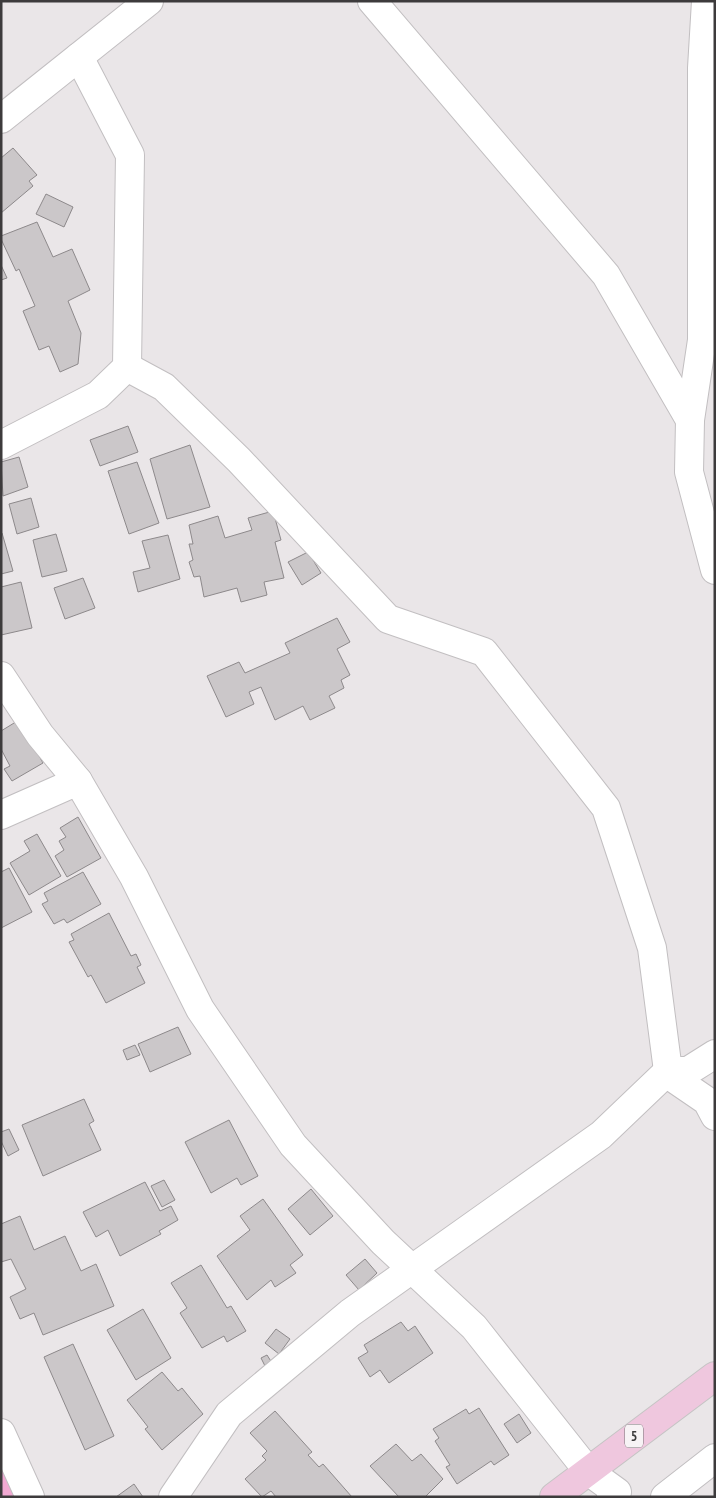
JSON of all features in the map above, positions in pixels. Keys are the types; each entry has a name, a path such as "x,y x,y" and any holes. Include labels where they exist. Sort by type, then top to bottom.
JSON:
{"main road":[{"name":"5","path":"554,1497 715,1376"}],"street":[{"path":"1,119 149,1"},
{"path":"372,1 606,275 690,420"},
{"path":"706,1 702,68 702,340 690,420 689,472 715,570"},
{"path":"1,445 98,395 127,367 130,155 79,57"},
{"path":"127,367 164,387 239,460 388,619 484,652 606,808 652,948 667,1072 707,1102 715,1116"},
{"path":"1,676 40,735 78,781 134,877 200,1009 294,1145 383,1242 474,1327 588,1470 617,1492 611,1497"},
{"path":"1,815 78,781"},
{"path":"173,1497 229,1414 350,1314 601,1135 667,1072 688,1071 715,1054"},
{"path":"1,1433 30,1497"},
{"path":"665,1497 715,1458"}],"shaded area":[{"path":"1,1463 17,1497 1,1497"}],"building":[{"path":"13,148 37,175 29,181 33,186 1,213 1,158"},
{"path":"46,194 73,207 64,227 36,214"},
{"path":"37,222 53,257 72,249 90,290 68,301 81,333 78,364 60,372 49,346 39,350 23,311 35,306 19,269 16,271 1,239 1,236"},
{"path":"1,265 7,278 1,280"},
{"path":"128,426 138,452 100,466 90,440"},
{"path":"190,445 210,507 167,519 150,459"},
{"path":"19,457 28,487 3,496 1,462"},
{"path":"137,462 159,523 129,534 108,471"},
{"path":"31,498 39,527 17,534 9,504"},
{"path":"273,511 281,540 275,542 284,578 264,582 267,595 241,602 237,588 204,597 200,576 194,577 189,562 193,560 189,544 193,544 189,525 218,516 225,538 252,530 248,518"},
{"path":"1,534 13,571 1,574"},
{"path":"56,534 67,571 42,577 33,540"},
{"path":"168,535 180,579 138,592 133,572 150,568 142,541"},
{"path":"308,552 321,573 302,585 288,562"},
{"path":"83,578 95,608 65,619 54,588"},
{"path":"21,582 32,628 1,635 1,587"},
{"path":"337,618 350,642 337,649 350,675 341,680 344,688 329,696 335,708 310,720 303,706 275,720 261,687 249,692 254,704 226,717 207,676 239,662 245,673 290,653 285,643"},
{"path":"19,720 43,763 12,781 4,769 10,766 1,749 1,731"},
{"path":"78,817 101,858 67,877 55,856 64,850 59,841 66,837 60,828"},
{"path":"37,834 61,876 29,895 10,863 30,851 24,841"},
{"path":"9,868 32,912 1,928 1,872"},
{"path":"83,872 101,904 67,923 64,919 54,924 42,904 48,901 44,893"},
{"path":"109,913 131,956 136,954 141,965 137,967 145,983 106,1003 91,975 88,977 69,942 74,940 71,934"},
{"path":"178,1027 191,1054 150,1072 138,1044"},
{"path":"135,1045 140,1055 127,1060 123,1050"},
{"path":"84,1099 94,1121 89,1124 101,1150 43,1176 22,1125"},
{"path":"229,1120 258,1176 241,1185 237,1178 211,1193 185,1142"},
{"path":"9,1129 19,1150 8,1156 1,1141 1,1132"},
{"path":"164,1180 175,1200 162,1207 151,1186"},
{"path":"145,1182 160,1211 171,1206 178,1220 159,1231 161,1234 120,1256 108,1230 96,1237 83,1212"},
{"path":"311,1189 333,1216 310,1235 288,1209"},
{"path":"263,1199 303,1255 290,1265 296,1273 275,1287 271,1280 247,1300 217,1256 250,1230 240,1216"},
{"path":"20,1216 34,1250 65,1236 81,1271 96,1264 114,1306 43,1335 34,1313 20,1319 10,1297 26,1289 11,1259 1,1262 1,1224"},
{"path":"365,1259 377,1273 359,1290 346,1275"},
{"path":"201,1265 227,1308 231,1306 246,1331 227,1342 224,1336 202,1348 180,1313 187,1308 171,1283"},
{"path":"143,1309 171,1358 136,1380 107,1330"},
{"path":"401,1322 408,1331 415,1326 433,1353 389,1383 380,1370 370,1377 358,1358 368,1352 364,1345"},
{"path":"276,1329 290,1339 279,1354 265,1343"},
{"path":"73,1344 114,1436 85,1450 44,1357"},
{"path":"267,1355 274,1366 267,1370 261,1358"},
{"path":"162,1372 178,1391 182,1388 203,1414 162,1450 145,1429 148,1427 127,1400"},
{"path":"479,1408 509,1455 494,1465 491,1461 457,1484 446,1467 450,1465 435,1441 439,1438 433,1429 466,1409 469,1414"},
{"path":"275,1411 312,1452 308,1455 319,1467 323,1464 352,1497 276,1497 271,1491 262,1497 245,1479 266,1460 262,1456 267,1451 250,1433"},
{"path":"519,1414 531,1433 517,1443 504,1424"},
{"path":"396,1444 412,1461 421,1454 443,1479 425,1497 399,1497 370,1466"},
{"path":"134,1484 143,1497 116,1497"}]}
